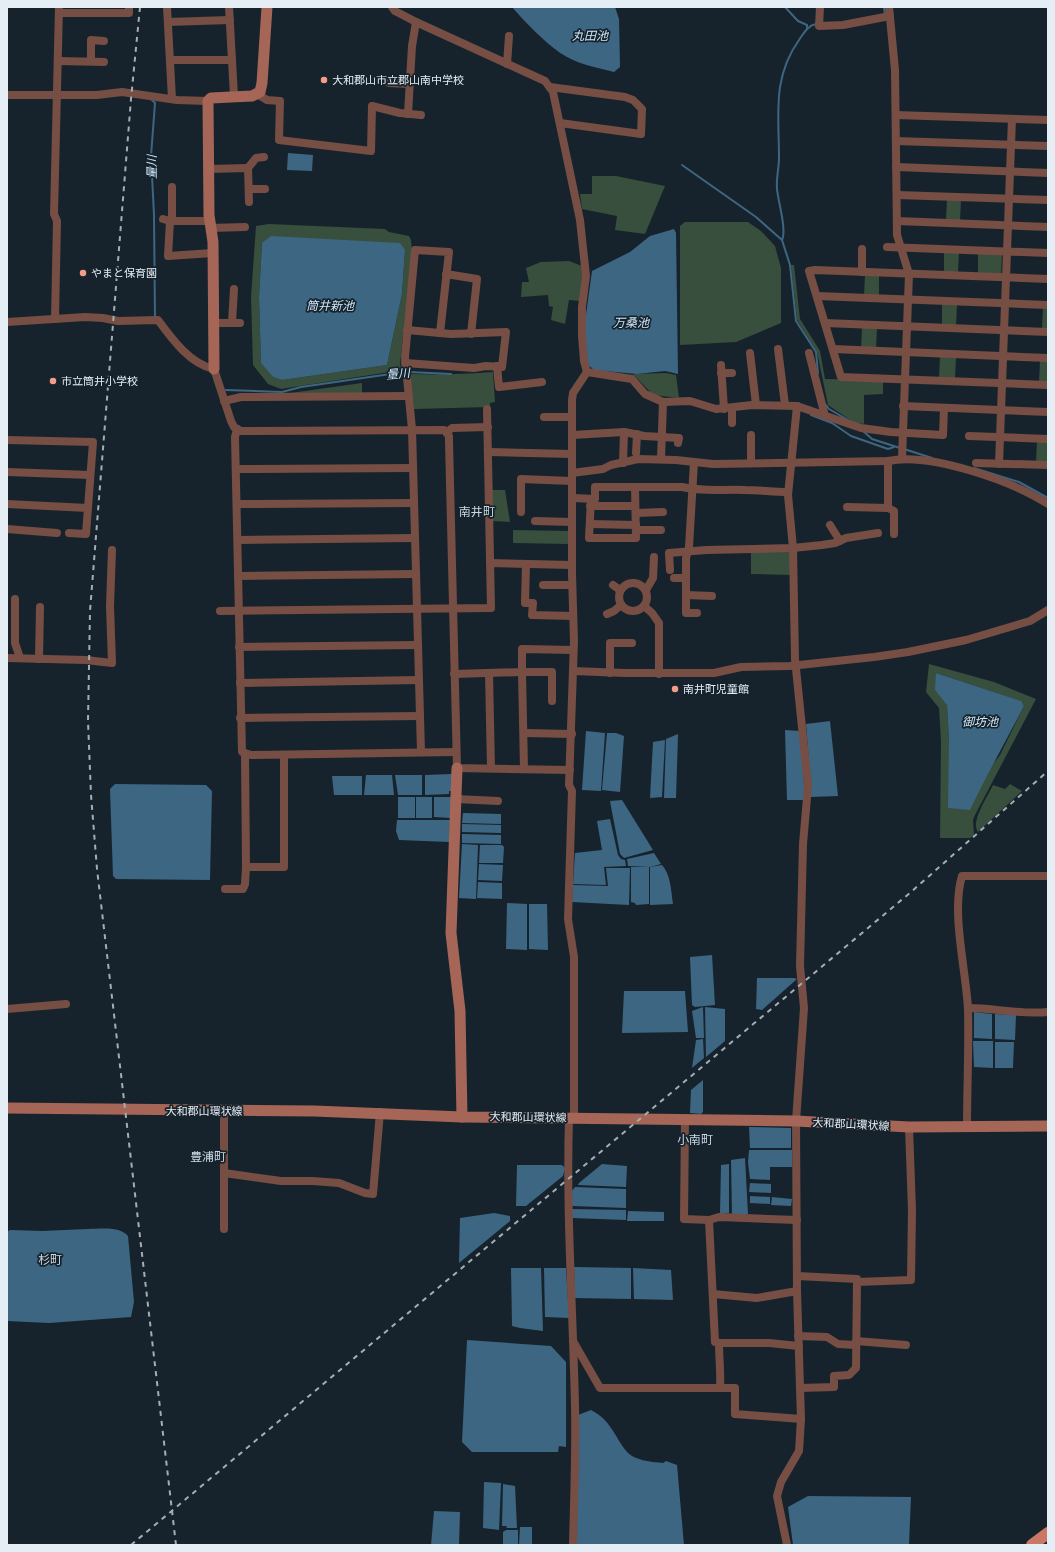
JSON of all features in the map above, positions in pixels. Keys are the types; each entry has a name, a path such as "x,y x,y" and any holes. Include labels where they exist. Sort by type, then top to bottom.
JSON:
{"main road":[{"path":"214,369 213,253 210,225 208,169 208,101 211,98 252,96 257,94 261,89 267,7"},
{"path":"457,768 451,932 460,1011 462,1117"},
{"name":"大和郡山環状線","path":"7,1108 380,1112 462,1117 796,1121 909,1127 967,1128 1048,1126"},
{"path":"1032,1545 1048,1533"}],"street":[{"path":"55,319 57,221 54,214 59,10 129,13 129,7"},
{"path":"167,7 172,99"},
{"path":"229,7 234,96"},
{"path":"392,7 416,22 545,81 550,87 560,123 576,200 586,276 581,325 584,361 587,372 573,394 572,417 573,650 570,770 572,824 568,919 574,957 571,1118 567,1176 575,1408 573,1545"},
{"path":"820,7 819,24 843,25 890,16"},
{"path":"889,7 895,70 897,235 909,274 906,379 901,442 902,456"},
{"path":"168,22 230,20"},
{"path":"408,114 412,46 416,22"},
{"path":"507,64 509,36"},
{"path":"91,61 91,40 104,40"},
{"path":"170,60 232,60"},
{"path":"58,61 104,62"},
{"path":"389,83 409,84"},
{"path":"550,87 625,97 633,100 642,109 641,134 560,123"},
{"path":"7,95 105,95 128,92 172,99 208,101"},
{"path":"257,94 267,100 280,101 279,140 326,144 353,150 371,151 372,106 408,114 421,115"},
{"path":"896,115 1048,120"},
{"path":"999,464 1012,119"},
{"path":"896,141 1048,146"},
{"path":"249,202 248,168 256,158 264,157"},
{"path":"896,167 1048,173"},
{"path":"208,169 248,168"},
{"path":"172,186 168,220 168,256 213,253"},
{"path":"249,189 265,189"},
{"path":"897,195 1048,200"},
{"path":"168,220 245,227"},
{"path":"897,221 1048,227"},
{"path":"887,247 1048,253"},
{"path":"862,249 862,272"},
{"path":"421,752 412,429 406,369 407,330 415,250 449,252 440,333"},
{"path":"1048,279 815,270 809,271 841,377 1048,385"},
{"path":"446,274 477,279 471,334"},
{"path":"214,323 236,323 234,289"},
{"path":"817,296 1048,305"},
{"path":"7,322 85,317 118,321 155,320 177,344 193,358 208,368 214,369 231,421 237,429 246,432 412,429 438,429 447,432"},
{"path":"825,323 1048,332"},
{"path":"406,369 502,367 506,332 471,334 407,330"},
{"path":"778,350 785,405"},
{"path":"833,350 1048,358"},
{"path":"750,352 756,405"},
{"path":"809,353 825,416"},
{"path":"721,365 721,373 732,423"},
{"path":"497,366 499,387 542,382"},
{"path":"587,372 632,379 645,394 663,402 690,401 708,408 728,408 756,405 797,406 852,426 902,433 944,434 944,408"},
{"path":"721,373 732,373"},
{"path":"224,401 241,397 409,396"},
{"path":"661,459 663,402"},
{"path":"787,1545 777,1496 781,1482 799,1451 801,1419 797,1291 796,1121 804,1008 800,966 803,844 808,786 796,665 793,548 788,492 790,470 793,462 797,406"},
{"path":"903,406 1048,412"},
{"path":"220,611 239,612 491,608 487,409"},
{"path":"544,417 572,417"},
{"path":"447,432 452,428 488,427"},
{"path":"224,889 243,889 245,884 246,867 245,755 240,747 237,469 235,437 237,429"},
{"path":"447,432 450,441 457,768 570,770"},
{"path":"572,435 624,432 679,438 678,443"},
{"path":"624,432 624,463"},
{"path":"636,453 637,434"},
{"path":"751,435 751,463"},
{"path":"969,436 1048,439"},
{"path":"7,440 93,442 86,534 68,533"},
{"path":"489,452 572,454"},
{"path":"521,512 522,479 572,477 596,471 611,465 638,459 661,459 713,464 888,461 902,456 996,478 1024,490 1048,504"},
{"path":"888,461 888,508"},
{"path":"694,462 687,552 686,613 697,613"},
{"path":"976,463 1048,466"},
{"path":"237,469 413,468"},
{"path":"7,472 90,475"},
{"path":"635,487 636,538 589,538 591,502 595,499 595,487 682,486 693,489 788,492"},
{"path":"572,498 663,512"},
{"path":"237,504 414,503"},
{"path":"7,504 88,508"},
{"path":"847,507 888,508 894,511 894,534"},
{"path":"535,521 572,522"},
{"path":"590,524 661,530"},
{"path":"830,525 840,541"},
{"path":"7,530 57,533"},
{"path":"670,570 669,554 722,549 793,548 835,543 852,536 878,533"},
{"path":"238,540 415,538"},
{"path":"7,658 89,660 112,664 110,606 112,550"},
{"path":"646,590 640,584 632,583 624,585 620,590 618,600 626,610 634,612 644,606 647,598 646,590 653,578 654,556"},
{"path":"490,563 572,565"},
{"path":"526,564 525,603 533,603 532,615 572,616"},
{"path":"238,576 416,574"},
{"path":"674,578 686,578"},
{"path":"542,585 572,584"},
{"path":"613,585 620,590"},
{"path":"686,595 712,596"},
{"path":"16,599 15,643 20,658"},
{"path":"607,614 614,611 621,605"},
{"path":"644,606 659,622 659,674"},
{"path":"39,658 40,607"},
{"path":"572,671 659,674 721,672 741,667 796,665 908,652 966,640 1030,621 1048,610"},
{"path":"610,673 610,643 632,644"},
{"path":"239,647 418,645"},
{"path":"524,769 522,649 573,650"},
{"path":"454,674 552,672 552,702"},
{"path":"489,673 492,768"},
{"path":"240,683 419,680"},
{"path":"240,718 420,716"},
{"path":"524,733 572,734"},
{"path":"245,755 456,752"},
{"path":"246,867 284,867 284,755"},
{"path":"456,799 498,801"},
{"path":"967,1128 968,1008 958,900 962,876 1048,876"},
{"path":"7,1009 66,1004"},
{"path":"968,1008 1020,1012 1048,1012"},
{"path":"224,1110 224,1229"},
{"path":"224,1173 281,1181 339,1183 365,1193 373,1194 380,1112"},
{"path":"685,1120 684,1219 709,1220 719,1217 797,1220"},
{"path":"857,1282 911,1280 912,1210 909,1127"},
{"path":"709,1220 715,1342 769,1343 799,1346"},
{"path":"797,1276 857,1279 856,1368 849,1375 834,1376 834,1387 800,1388"},
{"path":"713,1294 757,1298 797,1291"},
{"path":"798,1336 827,1337 838,1344 856,1343 906,1345"},
{"path":"573,1340 600,1388 735,1388 735,1414 801,1419"},
{"path":"720,1343 720,1388"}],"green space":[{"path":"592,176 616,176 665,186 645,234 615,230 617,216 582,209 580,194 592,194"},
{"path":"947,199 961,200 960,221 946,220"},
{"path":"685,222 748,222 761,231 775,246 781,268 781,323 736,342 680,345 680,226"},
{"path":"269,224 385,229 389,232 409,236 412,251 400,364 402,370 281,389 268,384 253,365 251,297 256,226","holes":["262,243 405,250 402,294 387,365 282,380 273,377 261,362 259,297"]},
{"path":"944,251 959,252 958,273 944,273"},
{"path":"978,252 1002,253 1001,275 978,274"},
{"path":"569,261 582,266 584,281 580,301 569,300 565,324 551,320 553,307 549,306 548,295 521,297 522,282 529,282 526,268 541,262"},
{"path":"791,265 794,265 800,319 820,351 825,379 883,380 883,394 864,395 864,424 853,422 828,405 817,352 797,320"},
{"path":"865,275 879,275 879,297 864,296"},
{"path":"942,304 957,305 956,326 942,326"},
{"path":"1043,308 1048,308 1048,330 1042,329"},
{"path":"862,327 877,328 876,349 861,349"},
{"path":"940,356 956,357 955,379 939,378"},
{"path":"1040,361 1048,361 1048,382 1039,382"},
{"path":"493,372 495,402 490,403 490,407 414,409 410,374"},
{"path":"666,373 676,375 679,398 653,395 633,374"},
{"path":"362,383 362,394 276,395"},
{"path":"1037,441 1048,441 1048,462 1036,462"},
{"path":"491,490 505,490 510,522 492,521"},
{"path":"513,530 568,531 568,544 513,543"},
{"path":"788,551 791,554 791,575 751,574 751,552"},
{"path":"929,664 994,682 1036,699 975,815 973,820 974,835 970,838 940,838 941,741 939,708 926,692","holes":["936,673 1020,701 1024,706 1000,755 989,769 949,741 947,705"]},
{"path":"1010,784 1022,791 978,832 976,822 993,785 1005,789"}],"water":[{"name":"丸田池","path":"512,7 615,7 619,19 620,67 614,72 584,64 567,57 546,41"},
{"path":"288,153 313,155 312,171 287,170"},
{"name":"万桑池","path":"674,229 676,233 678,374 665,371 637,374 594,370 587,364 585,322 592,271 630,252 650,236"},
{"name":"筒井新池","path":"271,236 400,243 405,250 402,294 387,365 282,380 273,377 261,363 259,297 262,243"},
{"name":"御坊池","path":"936,673 1021,701 1024,706 970,810 948,808 949,741 947,705 935,690"},
{"path":"830,721 838,796 810,797 811,787 806,724"},
{"path":"785,730 800,731 805,798 803,800 787,800"},
{"path":"586,731 605,733 601,791 582,790"},
{"path":"607,733 616,733 624,736 620,792 602,790"},
{"path":"678,734 676,798 664,798 666,739"},
{"path":"665,740 662,797 650,798 653,742"},
{"path":"452,774 452,791 449,791 449,794 425,795 425,775"},
{"path":"366,775 392,775 394,795 364,795"},
{"path":"395,775 422,775 422,795 398,795"},
{"path":"332,776 362,776 362,795 334,795"},
{"path":"115,784 206,785 212,791 210,880 116,879 113,876 110,789"},
{"path":"398,797 415,797 415,818 398,818"},
{"path":"416,797 432,797 432,818 416,818"},
{"path":"434,797 451,797 451,818 434,817"},
{"path":"622,800 653,850 624,858 620,854 610,801"},
{"path":"463,813 501,814 501,824 462,823"},
{"path":"610,819 618,855 621,859 625,860 626,866 604,867 606,885 573,884 575,853 602,850 597,821"},
{"path":"397,820 450,820 449,842 399,840 396,831"},
{"path":"462,824 501,825 501,833 462,832"},
{"path":"462,834 501,835 501,844 462,843"},
{"path":"462,844 478,845 476,899 459,898"},
{"path":"480,845 502,845 504,847 503,863 479,863"},
{"path":"654,853 661,864 650,867 628,866 627,859"},
{"path":"479,864 503,865 502,881 478,880"},
{"path":"662,865 669,878 673,904 650,905 650,867"},
{"path":"631,867 649,867 649,904 636,905 635,903 631,902"},
{"path":"606,868 630,868 629,905 572,902 573,885 608,886"},
{"path":"478,882 502,883 502,899 477,898"},
{"path":"507,903 527,904 527,950 506,949"},
{"path":"529,904 547,904 548,950 529,949"},
{"path":"712,955 715,1005 695,1007 692,1005 690,957"},
{"path":"757,978 797,979 762,1010 756,1009"},
{"path":"624,991 685,991 688,1032 622,1033"},
{"path":"703,1007 704,1038 696,1038 692,1011"},
{"path":"705,1007 725,1009 725,1041 706,1057"},
{"path":"974,1012 992,1014 992,1039 974,1038"},
{"path":"995,1014 1016,1015 1015,1040 995,1039"},
{"path":"703,1039 704,1058 692,1068 696,1040"},
{"path":"973,1041 993,1041 993,1068 974,1067"},
{"path":"995,1042 1014,1042 1013,1068 995,1068"},
{"path":"703,1080 703,1112 701,1114 690,1113 691,1090"},
{"path":"749,1127 791,1128 791,1148 750,1148"},
{"path":"749,1150 792,1150 792,1167 770,1167 770,1180 750,1179 748,1162"},
{"path":"745,1158 748,1214 732,1215 731,1160"},
{"path":"602,1164 627,1166 626,1187 578,1185"},
{"path":"729,1164 729,1213 720,1214 721,1165"},
{"path":"517,1165 562,1165 565,1168 563,1176 526,1206 516,1206"},
{"path":"750,1183 771,1184 771,1193 749,1192"},
{"path":"575,1187 626,1189 626,1208 572,1206 572,1191"},
{"path":"750,1196 770,1197 770,1204 750,1203"},
{"path":"772,1197 792,1199 791,1206 771,1205"},
{"path":"572,1209 626,1210 626,1220 572,1218"},
{"path":"628,1211 664,1212 664,1221 627,1221"},
{"path":"494,1213 510,1216 510,1221 459,1263 460,1218"},
{"path":"115,1229 128,1236 134,1302 131,1317 49,1323 7,1321 7,1232 10,1230 42,1231"},
{"path":"574,1267 631,1268 631,1299 575,1298"},
{"path":"511,1268 541,1268 543,1331 512,1326"},
{"path":"544,1268 566,1268 569,1318 545,1317"},
{"path":"633,1268 671,1270 673,1300 634,1299"},
{"path":"467,1340 551,1346 566,1362 566,1447 559,1446 558,1452 472,1452 462,1442"},
{"path":"591,1410 599,1415 611,1427 627,1452 632,1456 647,1461 663,1463 666,1461 677,1465 684,1545 575,1545 578,1415"},
{"path":"484,1482 501,1483 499,1530 483,1528"},
{"path":"503,1484 515,1486 517,1528 507,1528 506,1526 502,1526"},
{"path":"808,1496 911,1497 909,1545 793,1545 788,1507"},
{"path":"434,1511 460,1512 459,1545 431,1545"},
{"path":"520,1527 532,1527 532,1545 519,1545"},
{"path":"506,1530 518,1530 518,1545 503,1545 503,1532"}],"waterway":[{"path":"785,7 798,21 807,25 807,28"},
{"path":"884,7 885,15"},
{"path":"782,240 783,223 777,185 779,158 778,111 781,82 784,68 790,54 806,30 810,26 816,24"},
{"name":"量川","path":"151,99 155,103 151,156 154,215 155,317"},
{"path":"682,165 756,217 782,240 790,265 796,321 816,352 818,373"},
{"name":"量川","path":"226,390 282,392 301,387 404,372"},
{"name":"量川","path":"409,372 451,374"},
{"path":"826,405 829,409 848,420"},
{"path":"811,415 832,423 851,436 888,449 894,447"},
{"path":"863,431 872,439 900,448"},
{"path":"904,449 932,458"},
{"path":"974,468 1019,482 1048,498"}],"railway":[{"path":"140,7 131,99 90,611 88,721 91,795 97,869 176,1545"},
{"path":"131,1545 911,892 1048,771"}],"place":[{"name":"大和郡山市立郡山南中学校","path":"324,80"},
{"name":"やまと保育園","path":"83,273"},
{"name":"市立筒井小学校","path":"53,381"},
{"name":"南井町児童館","path":"675,689"}],"district":[{"name":"南井町","path":"477,512"},
{"name":"小南町","path":"695,1140"},
{"name":"豊浦町","path":"208,1157"},
{"name":"杉町","path":"50,1260"}]}
